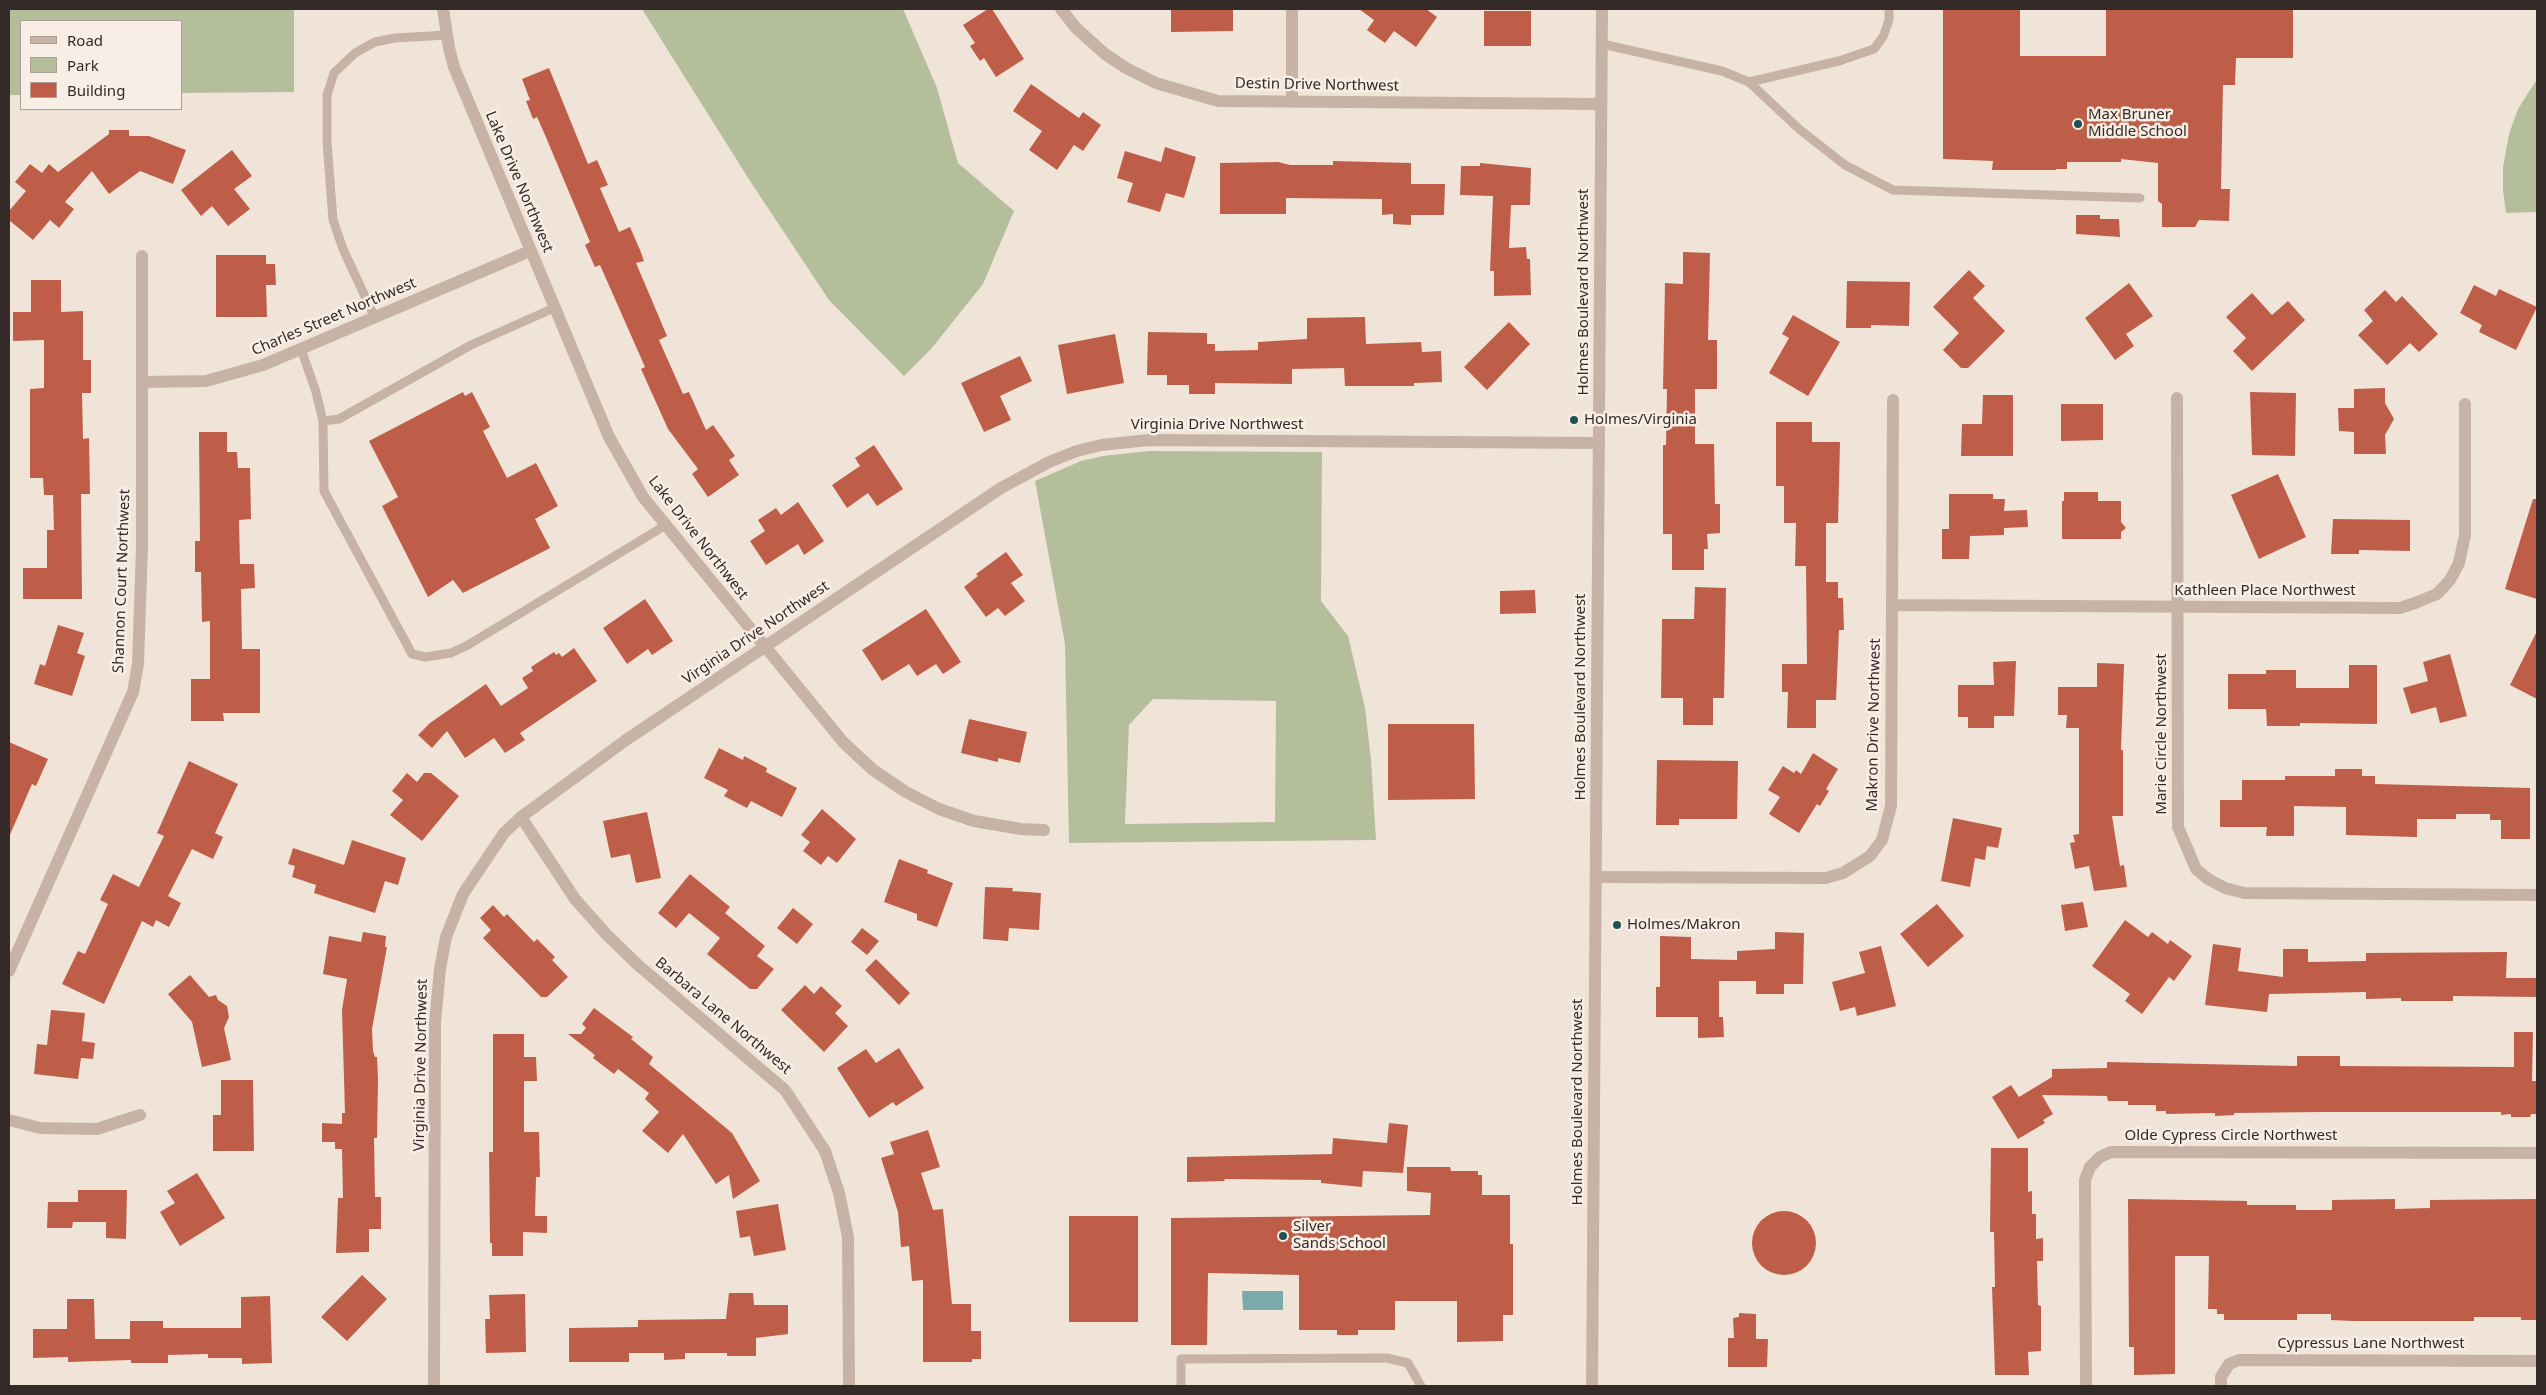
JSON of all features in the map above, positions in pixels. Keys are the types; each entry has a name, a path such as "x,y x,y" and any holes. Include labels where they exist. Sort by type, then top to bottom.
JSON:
{"street":[{"name":"Lake Drive Northwest","path":"443,9 454,67 609,437 643,497 843,742 872,769 904,791 940,809 974,821 1044,830"},
{"name":"Destin Drive Northwest","path":"1061,9 1076,28 1105,54 1156,83 1218,101 1602,104"},
{"path":"1292,9 1292,101"},
{"name":"Holmes Boulevard Northwest","path":"1592,1386 1602,9"},
{"name":"Charles Street Northwest","path":"142,382 206,381 263,365 530,252"},
{"name":"Shannon Court Northwest","path":"9,971 133,692 139,645 142,256"},
{"name":"Marie Circle Northwest","path":"2177,398 2178,827 2196,869 2208,879 2225,888 2244,893 2537,895"},
{"name":"Makron Drive Northwest","path":"1596,877 1826,878 1843,873 1870,856 1882,840 1891,806 1893,400"},
{"name":"Kathleen Place Northwest","path":"1893,606 2400,608 2437,594 2450,580 2460,563 2465,535 2465,404"},
{"name":"Virginia Drive Northwest","path":"434,1386 435,1023 440,969 446,937 463,894 504,833 521,817 626,740 1001,488 1049,462 1077,451 1101,445 1149,440 1599,443"},
{"name":"Barbara Lane Northwest","path":"521,817 575,899 606,934 638,965 784,1090 825,1151 839,1193 848,1237 849,1386"},
{"path":"9,1120 40,1128 97,1129 140,1116"},
{"name":"Olde Cypress Circle Northwest","path":"2086,1386 2085,1180 2090,1167 2105,1154 2110,1152 2537,1154"},
{"name":"Cypressus Lane Northwest","path":"2221,1386 2221,1377 2229,1364 2239,1360 2537,1361"}],"lane":[{"path":"1749,82 1840,60 1874,49 1883,37 1889,20 1889,9"},
{"path":"375,318 343,248 333,220 327,142 327,95 334,73 355,53 376,42 395,38 447,35"},
{"path":"1602,44 1722,71 1749,82 1799,129 1844,166 1893,190 2140,198"},
{"path":"323,421 339,419 471,345 554,308"},
{"path":"300,349 316,392 323,421 324,492 412,654 425,657 451,653 468,645 666,525"},
{"path":"1181,1386 1181,1358 1387,1358 1408,1363 1421,1386"}],"green space":[{"path":"9,9 294,9 294,92 182,93 182,20 20,20 20,95 9,95"},
{"path":"642,9 903,9 937,88 958,163 1014,211 983,284 931,349 904,376 829,300 750,181"},
{"path":"2537,79 2537,212 2506,213 2503,167 2509,134 2518,109"},
{"path":"1149,451 1322,452 1321,601 1348,636 1365,708 1371,760 1376,840 1069,843 1065,644 1035,481 1081,461 1103,456","holes":["1153,699 1276,701 1275,822 1125,824 1129,725"]}],"water":[{"path":"1242,1291 1283,1291 1283,1310 1243,1310"}],"building":[{"path":"988,9 992,9 1024,59 996,77 984,58 980,61 970,46 975,43 963,25"},
{"path":"1171,9 1233,9 1233,31 1171,32"},
{"path":"1359,9 1426,9 1437,17 1416,47 1394,31 1385,43 1367,30 1374,20"},
{"path":"1943,9 2020,9 2020,56 2106,56 2106,9 2293,9 2293,58 2236,58 2235,85 2223,85 2221,189 2230,189 2229,221 2199,220 2195,227 2162,227 2162,204 2158,201 2158,163 2121,159 2121,162 2067,162 2067,169 2056,170 1992,170 1993,161 1943,159"},
{"path":"1484,11 1531,11 1531,46 1484,46"},
{"path":"549,68 588,164 597,160 608,185 600,188 619,232 630,227 640,250 644,261 636,263 667,336 659,340 683,394 689,392 706,430 713,425 735,456 729,460 739,475 708,497 692,474 698,469 668,429 641,369 645,367 600,265 595,267 585,245 590,242 545,135 537,117 533,119 526,101 530,100 522,79"},
{"path":"1031,84 1079,118 1083,112 1101,125 1083,151 1074,145 1057,170 1029,150 1042,131 1013,111"},
{"path":"109,130 129,130 129,136 149,136 186,150 173,184 140,171 109,194 92,171 65,202 74,209 59,228 50,220 33,240 9,220 9,211 26,191 15,182 30,164 42,173 49,164 58,172 109,134"},
{"path":"1165,147 1196,157 1184,198 1166,193 1160,212 1127,202 1133,183 1117,178 1125,151 1161,162"},
{"path":"232,150 252,176 234,189 250,209 228,226 212,206 201,216 181,190"},
{"path":"1333,161 1411,163 1411,184 1445,184 1444,215 1411,215 1411,225 1393,224 1393,214 1382,215 1382,199 1286,198 1286,214 1220,214 1220,163 1278,162 1290,165 1333,165"},
{"path":"1480,163 1531,168 1530,205 1511,205 1509,248 1526,247 1527,259 1530,259 1531,295 1494,296 1494,271 1490,271 1493,196 1460,195 1461,166 1480,166"},
{"path":"2076,215 2100,215 2100,219 2119,219 2120,237 2076,234"},
{"path":"1683,252 1710,253 1708,340 1717,340 1717,389 1695,389 1695,444 1714,444 1715,504 1720,504 1720,533 1707,534 1708,549 1704,549 1704,570 1672,570 1672,534 1663,534 1663,445 1666,445 1667,389 1663,389 1665,283 1683,284"},
{"path":"216,255 266,255 266,264 275,264 276,285 266,285 267,317 216,317"},
{"path":"1969,270 1985,286 1973,298 2005,331 1968,368 1961,368 1943,350 1959,333 1933,307"},
{"path":"31,280 61,280 61,312 83,311 83,360 91,360 91,393 82,393 83,439 89,438 90,494 81,494 82,599 23,599 23,568 47,568 47,530 54,530 53,495 44,495 43,478 30,478 30,389 44,388 44,340 13,341 13,312 31,312"},
{"path":"1847,281 1910,282 1909,326 1871,325 1871,328 1846,328"},
{"path":"2129,283 2153,316 2126,334 2134,346 2115,360 2085,318"},
{"path":"2474,285 2496,296 2499,289 2537,307 2516,350 2479,332 2482,325 2460,313"},
{"path":"2385,290 2396,302 2402,296 2438,334 2419,352 2410,343 2387,365 2358,335 2373,321 2364,310"},
{"path":"2252,293 2272,315 2288,301 2305,320 2252,371 2233,351 2246,338 2226,317"},
{"path":"1793,315 1840,342 1808,396 1769,373 1789,338 1782,334"},
{"path":"1365,317 1366,344 1421,342 1422,352 1441,351 1442,382 1414,383 1414,386 1345,386 1344,368 1292,369 1292,384 1215,383 1215,394 1189,394 1189,385 1167,385 1167,375 1147,375 1148,332 1207,333 1207,344 1215,344 1215,351 1258,350 1258,342 1307,339 1307,318"},
{"path":"1509,322 1530,344 1487,390 1464,367"},
{"path":"1115,334 1124,383 1067,394 1058,345"},
{"path":"1020,356 1032,381 1000,396 1011,420 984,432 961,383"},
{"path":"2385,388 2385,403 2394,419 2385,435 2386,454 2354,454 2354,432 2339,431 2338,408 2354,408 2354,389"},
{"path":"463,392 465,396 472,392 490,427 483,431 507,478 536,463 558,506 535,519 550,548 463,593 453,580 428,597 382,506 398,497 369,441"},
{"path":"2250,392 2296,393 2295,456 2252,455"},
{"path":"1983,395 2013,395 2013,456 1961,456 1962,424 1982,424"},
{"path":"2061,404 2103,404 2103,440 2061,441"},
{"path":"1776,422 1812,422 1812,442 1840,442 1838,523 1826,523 1826,582 1838,582 1838,598 1843,598 1844,630 1839,630 1836,700 1816,700 1816,728 1787,728 1788,692 1782,692 1782,664 1807,664 1806,566 1795,566 1796,523 1784,523 1784,486 1776,486"},
{"path":"199,432 227,432 227,452 237,452 238,468 250,468 251,519 239,520 240,564 254,564 255,588 241,589 242,649 260,649 260,713 223,713 224,721 191,721 191,679 210,679 210,621 202,622 201,572 195,572 195,541 200,541"},
{"path":"874,445 903,489 877,506 868,493 847,508 832,485 860,466 855,458"},
{"path":"2278,474 2306,537 2259,559 2231,495"},
{"path":"2064,492 2098,492 2098,501 2121,501 2121,522 2126,528 2121,532 2121,539 2062,539 2062,501 2064,501"},
{"path":"1949,494 1993,494 1993,499 2005,499 2004,511 2027,510 2028,527 2004,528 2004,535 1970,536 1969,559 1942,559 1942,529 1949,529"},
{"path":"2533,499 2537,499 2537,599 2505,589"},
{"path":"798,502 824,541 804,555 798,544 766,565 750,541 765,531 758,520 776,508 781,515"},
{"path":"2333,519 2410,520 2410,551 2359,550 2359,554 2331,554"},
{"path":"1006,552 1023,575 1011,583 1025,601 1005,616 998,608 986,617 964,587 978,576 976,574"},
{"path":"1695,587 1726,588 1724,698 1713,698 1713,725 1683,725 1683,698 1661,698 1662,619 1694,619"},
{"path":"1535,590 1536,613 1500,614 1500,591"},
{"path":"645,599 673,641 652,655 648,649 627,664 603,628"},
{"path":"926,609 961,662 943,674 936,664 917,676 909,664 882,681 862,650"},
{"path":"58,625 84,633 77,653 85,656 72,696 34,684 40,664 45,666"},
{"path":"2537,631 2537,699 2510,685"},
{"path":"574,648 597,681 520,733 525,740 505,753 494,738 465,758 447,731 432,748 418,735 430,723 486,684 501,706 528,688 522,678 533,671 531,667 554,652 556,655 559,653 562,657"},
{"path":"2450,654 2467,716 2440,723 2436,707 2411,714 2403,688 2428,681 2423,662"},
{"path":"2016,661 2014,716 1994,716 1994,728 1968,728 1968,717 1958,717 1958,685 1994,685 1993,662"},
{"path":"2097,663 2124,664 2121,750 2123,750 2123,816 2112,816 2120,866 2124,865 2127,887 2094,891 2089,866 2075,869 2070,843 2075,842 2073,835 2079,834 2079,728 2066,728 2067,715 2058,715 2058,687 2097,687"},
{"path":"2349,665 2377,665 2377,724 2300,723 2300,726 2267,726 2266,709 2228,709 2228,674 2266,674 2266,670 2296,670 2296,688 2349,688"},
{"path":"969,719 1027,732 1020,763 998,758 998,762 961,753"},
{"path":"1388,724 1474,724 1475,799 1388,800"},
{"path":"9,742 48,759 36,786 32,784 9,837"},
{"path":"719,748 743,760 744,756 767,768 766,772 797,788 782,817 751,801 747,808 724,796 728,790 704,778"},
{"path":"1813,753 1838,769 1826,789 1829,791 1820,806 1817,804 1799,833 1769,814 1780,797 1768,790 1783,766 1794,773 1796,770 1801,774"},
{"path":"1657,760 1738,761 1737,819 1679,819 1679,825 1656,825"},
{"path":"189,761 238,784 215,833 223,837 213,859 192,849 168,896 181,903 169,927 156,920 153,927 142,921 104,1004 62,984 78,951 85,954 108,904 100,900 113,874 139,887 164,836 157,833"},
{"path":"2335,769 2362,769 2362,776 2375,776 2375,784 2530,788 2530,839 2501,839 2501,820 2490,820 2490,814 2456,814 2456,819 2417,819 2417,837 2346,835 2346,807 2294,806 2294,836 2266,836 2267,827 2220,827 2220,800 2242,800 2242,780 2285,780 2285,776 2335,776"},
{"path":"407,773 417,782 424,773 431,773 459,796 422,841 390,815 403,800 392,791"},
{"path":"822,809 856,839 837,863 828,856 821,865 803,851 810,842 801,835"},
{"path":"647,812 661,878 636,883 630,854 611,858 603,821"},
{"path":"1953,818 2002,828 1998,848 1987,846 1985,860 1975,858 1970,887 1941,881"},
{"path":"352,840 406,858 398,885 385,881 375,913 314,893 316,885 292,877 295,866 288,864 293,848 344,865"},
{"path":"899,859 928,870 927,873 953,883 937,927 917,920 917,914 884,902"},
{"path":"690,874 730,907 725,913 765,946 757,956 774,969 757,989 750,989 707,954 720,938 689,913 676,928 658,913"},
{"path":"985,887 1013,888 1012,891 1041,893 1039,930 1009,928 1008,941 983,939"},
{"path":"2083,902 2088,927 2065,931 2061,905"},
{"path":"1937,904 1964,936 1928,967 1900,934"},
{"path":"493,905 504,917 507,914 534,942 537,939 555,957 552,960 568,977 547,997 541,997 483,938 491,930 480,918"},
{"path":"793,908 813,924 797,944 777,928"},
{"path":"2125,920 2148,937 2152,932 2168,944 2170,940 2192,956 2174,981 2169,977 2142,1014 2125,1001 2130,994 2092,966"},
{"path":"862,928 879,941 867,955 851,942"},
{"path":"363,932 386,936 385,947 387,947 372,1029 373,1051 375,1057 377,1057 378,1080 377,1138 374,1138 375,1197 381,1197 381,1229 369,1229 369,1252 336,1253 338,1198 343,1198 342,1149 335,1149 335,1142 322,1142 322,1123 342,1124 342,1113 345,1113 342,1010 347,979 323,974 329,936 361,942"},
{"path":"1775,932 1804,933 1803,984 1784,984 1784,994 1756,994 1756,981 1719,981 1719,1017 1723,1017 1724,1037 1698,1038 1698,1017 1656,1017 1656,987 1660,987 1660,936 1691,937 1691,959 1737,960 1737,951 1775,949"},
{"path":"2213,944 2241,948 2238,971 2283,977 2283,949 2308,949 2308,962 2366,961 2366,953 2507,952 2506,978 2537,978 2537,997 2453,996 2453,1001 2401,1001 2401,998 2366,999 2366,992 2269,994 2267,1012 2205,1005"},
{"path":"1881,946 1896,1006 1857,1016 1855,1007 1840,1011 1832,982 1865,973 1859,952"},
{"path":"876,959 910,993 899,1005 865,970"},
{"path":"190,975 209,997 216,995 218,1000 227,1006 229,1017 224,1028 231,1060 202,1067 192,1022 168,994"},
{"path":"805,985 814,994 821,986 842,1006 835,1013 848,1026 824,1052 781,1010"},
{"path":"594,1008 633,1037 631,1039 653,1057 649,1064 732,1133 760,1181 733,1199 729,1175 716,1184 683,1134 668,1153 642,1131 659,1112 645,1099 649,1093 618,1069 614,1074 593,1058 595,1055 568,1034 581,1034 586,1028 582,1024"},
{"path":"51,1010 85,1013 82,1041 95,1043 93,1059 81,1058 78,1079 34,1074 37,1044 47,1045"},
{"path":"2514,1032 2533,1032 2532,1081 2537,1081 2537,1114 2531,1114 2530,1117 2511,1117 2511,1114 2501,1115 2501,1112 2234,1113 2234,1115 2215,1116 2215,1113 2166,1114 2166,1111 2156,1111 2156,1105 2128,1105 2128,1101 2108,1101 2107,1096 2042,1095 2053,1114 2043,1120 2045,1123 2018,1139 1992,1097 2011,1085 2019,1097 2052,1077 2052,1069 2107,1068 2107,1062 2297,1066 2297,1056 2340,1056 2340,1066 2514,1067"},
{"path":"493,1034 524,1034 524,1057 536,1057 537,1081 524,1081 524,1132 539,1132 540,1177 536,1177 535,1216 547,1216 547,1233 523,1232 523,1256 492,1256 492,1243 490,1243 489,1152 493,1152"},
{"path":"899,1048 924,1088 896,1106 893,1102 869,1118 837,1068 866,1049 876,1063"},
{"path":"221,1080 253,1080 254,1151 213,1151 213,1115 221,1115"},
{"path":"1389,1123 1408,1125 1403,1173 1363,1171 1362,1187 1321,1183 1321,1180 1224,1179 1225,1181 1187,1182 1187,1157 1332,1154 1333,1138 1387,1143"},
{"path":"928,1130 940,1167 921,1173 933,1210 943,1209 952,1304 971,1304 971,1331 981,1331 981,1359 972,1359 972,1362 923,1362 923,1280 912,1281 909,1246 901,1247 898,1212 881,1158 894,1154 890,1142"},
{"path":"1991,1148 2028,1148 2028,1192 2032,1191 2032,1214 2036,1214 2036,1239 2043,1238 2043,1261 2037,1261 2038,1305 2041,1306 2041,1351 2028,1352 2029,1375 1995,1375 1992,1287 1995,1287 1994,1232 1990,1232"},
{"path":"1407,1167 1450,1167 1451,1171 1478,1171 1478,1175 1482,1175 1482,1195 1510,1195 1510,1244 1513,1244 1513,1315 1503,1315 1503,1341 1457,1342 1457,1301 1395,1301 1395,1330 1358,1330 1358,1335 1337,1335 1337,1330 1299,1330 1299,1275 1208,1273 1207,1345 1171,1345 1171,1218 1430,1215 1431,1193 1407,1191"},
{"path":"197,1173 225,1218 180,1246 160,1212 175,1203 167,1191"},
{"path":"78,1190 127,1190 126,1239 106,1238 106,1222 73,1222 72,1228 47,1228 48,1202 78,1202"},
{"path":"2128,1199 2247,1201 2247,1205 2296,1205 2296,1210 2332,1210 2332,1200 2395,1199 2395,1209 2430,1208 2430,1200 2537,1199 2537,1320 2521,1320 2521,1317 2474,1317 2474,1321 2353,1321 2331,1320 2331,1314 2297,1314 2297,1320 2224,1320 2224,1314 2217,1314 2217,1309 2208,1309 2209,1256 2175,1256 2175,1374 2134,1375 2134,1347 2129,1347"},
{"path":"778,1204 786,1250 754,1256 750,1236 740,1238 736,1211"},
{"path":"1778,1211 1790,1211 1807,1220 1814,1231 1816,1243 1814,1255 1807,1266 1790,1275 1778,1275 1766,1270 1757,1261 1752,1249 1752,1237 1757,1225 1766,1216"},
{"path":"1069,1216 1138,1216 1138,1322 1069,1322"},
{"path":"362,1275 387,1299 347,1341 321,1317"},
{"path":"729,1293 753,1293 754,1305 788,1305 788,1334 756,1338 756,1356 727,1356 727,1353 685,1353 685,1359 664,1360 664,1353 629,1353 629,1362 569,1362 569,1328 638,1327 638,1320 726,1319"},
{"path":"525,1294 526,1352 486,1353 485,1319 490,1319 489,1295"},
{"path":"270,1296 272,1363 242,1364 242,1358 208,1358 208,1354 168,1355 168,1363 131,1363 131,1360 68,1362 68,1357 33,1358 33,1329 67,1329 67,1299 94,1299 95,1339 130,1339 130,1321 163,1321 163,1328 241,1328 241,1297"},
{"path":"1739,1313 1756,1314 1756,1339 1768,1339 1767,1367 1728,1367 1728,1338 1734,1338 1733,1318 1739,1317"}],"place":[{"name":"Max Bruner Middle School","path":"2078,124"},
{"name":"Holmes/Virginia","path":"1574,420"},
{"name":"Holmes/Makron","path":"1617,925"},
{"name":"Silver Sands School","path":"1283,1236"}]}
